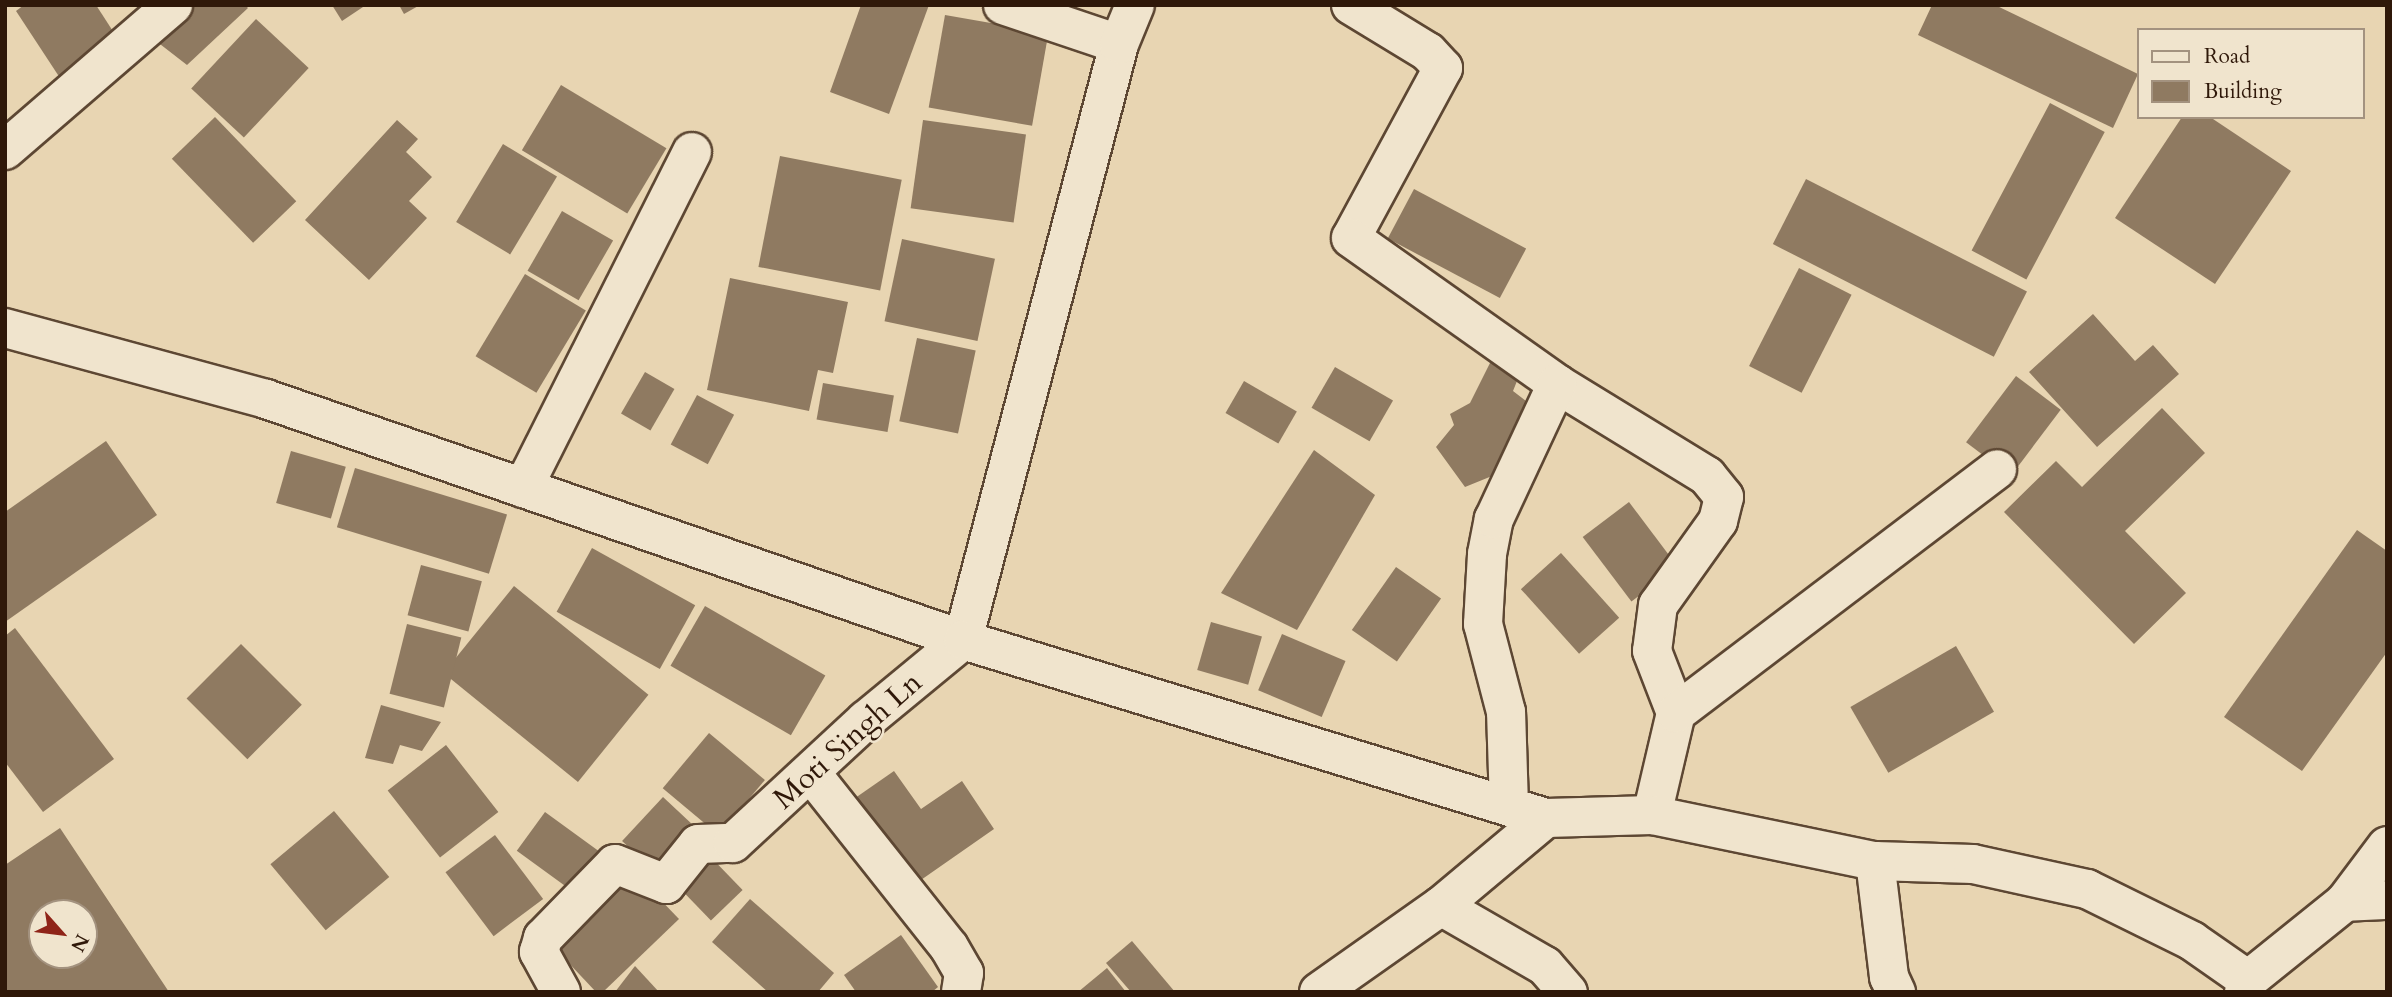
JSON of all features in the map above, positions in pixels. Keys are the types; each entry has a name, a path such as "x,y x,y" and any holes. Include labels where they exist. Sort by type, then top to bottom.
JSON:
{"street":[{"path":"5,150 173,5"},
{"path":"1003,5 1119,44"},
{"path":"963,640 1119,44 1135,5"},
{"path":"1351,5 1428,52 1443,68 1351,238 1557,384 1707,476 1724,497 1718,521 1658,605 1652,651 1676,713 1652,815"},
{"path":"523,488 692,152"},
{"path":"5,328 266,399 963,640 1546,818 1652,815 1875,861 1973,864 2087,889 2192,941 2252,988 2345,902 2387,846"},
{"path":"1509,806 1506,712 1483,625 1486,554 1494,519 1557,384"},
{"path":"1676,713 1997,469"},
{"name":"Moti Singh Ln","path":"561,992 539,952 543,938 615,864 666,884 698,844 733,843 963,640"},
{"path":"811,773 949,947 964,973 961,992"},
{"path":"1319,992 1441,906 1546,818"},
{"path":"1875,861 1889,977 1896,992"},
{"path":"2345,902 2387,900"},
{"path":"1441,906 1545,966 1568,992"}],"building":[{"path":"24,5 96,5 118,39 60,78 16,11"},
{"path":"183,5 245,5 248,8 187,65 147,34"},
{"path":"332,5 366,5 342,21"},
{"path":"399,5 420,5 404,14"},
{"path":"861,5 929,5 889,114 830,92"},
{"path":"1932,5 1995,5 2136,73 2136,78 2113,128 1918,35"},
{"path":"945,15 1048,33 1032,126 929,108"},
{"path":"256,19 309,68 244,138 191,88"},
{"path":"561,85 666,148 627,213 522,150"},
{"path":"2050,103 2105,132 2026,280 1972,250"},
{"path":"215,117 296,201 253,243 172,159"},
{"path":"2181,119 2213,119 2291,171 2215,284 2115,218"},
{"path":"397,120 418,139 406,152 432,177 409,201 427,218 369,280 305,220"},
{"path":"923,120 1026,134 1014,223 911,208"},
{"path":"503,144 557,176 510,254 456,222"},
{"path":"780,156 902,180 880,291 758,267"},
{"path":"1806,179 2027,292 1994,357 1773,244"},
{"path":"1414,189 1526,249 1500,298 1388,238"},
{"path":"562,211 613,241 579,300 528,271"},
{"path":"902,239 995,259 977,341 885,321"},
{"path":"1799,268 1852,295 1802,393 1749,366"},
{"path":"525,274 586,311 536,393 476,356"},
{"path":"730,278 848,302 833,373 818,370 809,411 707,390"},
{"path":"2093,314 2135,361 2153,345 2179,374 2097,447 2029,372"},
{"path":"917,338 976,350 958,434 899,421"},
{"path":"1492,359 1517,381 1513,391 1531,405 1492,476 1465,487 1436,447 1454,425 1450,414 1470,403"},
{"path":"1335,367 1393,400 1370,441 1312,408"},
{"path":"645,372 674,389 650,431 621,414"},
{"path":"2016,376 2061,410 2011,476 1966,442"},
{"path":"1244,381 1297,412 1278,444 1226,413"},
{"path":"823,383 894,396 887,432 817,419"},
{"path":"697,395 734,415 708,464 671,444"},
{"path":"2162,408 2205,453 2125,531 2186,593 2134,644 2004,512 2056,461 2082,487"},
{"path":"106,441 157,515 5,622 5,512"},
{"path":"1314,450 1375,495 1297,630 1221,593"},
{"path":"291,451 346,467 331,519 276,503"},
{"path":"355,468 507,514 489,574 337,527"},
{"path":"1629,502 1678,567 1631,602 1583,537"},
{"path":"2357,530 2387,551 2387,652 2302,771 2224,717"},
{"path":"592,548 695,605 660,669 557,612"},
{"path":"1561,553 1619,618 1579,654 1521,589"},
{"path":"421,565 482,581 468,632 408,615"},
{"path":"1396,567 1441,599 1397,662 1352,630"},
{"path":"514,586 648,695 578,782 444,673"},
{"path":"705,606 825,676 791,735 670,666"},
{"path":"1211,622 1262,637 1248,685 1197,670"},
{"path":"407,624 461,638 444,707 390,694"},
{"path":"15,628 114,759 43,812 5,762 5,636"},
{"path":"1282,634 1346,661 1322,717 1258,690"},
{"path":"241,644 302,705 247,759 187,698"},
{"path":"1956,646 1994,712 1888,773 1850,707"},
{"path":"381,705 441,722 422,751 400,745 393,764 365,758"},
{"path":"709,733 765,780 719,835 663,788"},
{"path":"446,745 498,812 440,858 388,791"},
{"path":"894,771 921,809 962,781 994,829 908,889 848,803"},
{"path":"663,797 699,830 658,874 622,841"},
{"path":"334,811 389,877 326,930 270,864"},
{"path":"545,812 602,854 574,893 517,851"},
{"path":"60,828 169,992 5,992 5,865"},
{"path":"495,835 543,899 494,936 445,872"},
{"path":"703,849 743,890 711,921 671,880"},
{"path":"627,865 679,919 603,992 596,992 549,942"},
{"path":"750,899 834,973 818,992 768,992 712,942"},
{"path":"901,935 938,987 932,992 856,992 844,975"},
{"path":"1132,941 1175,992 1131,992 1106,963"},
{"path":"635,966 659,992 615,992"},
{"path":"1107,968 1126,992 1078,992"}]}
